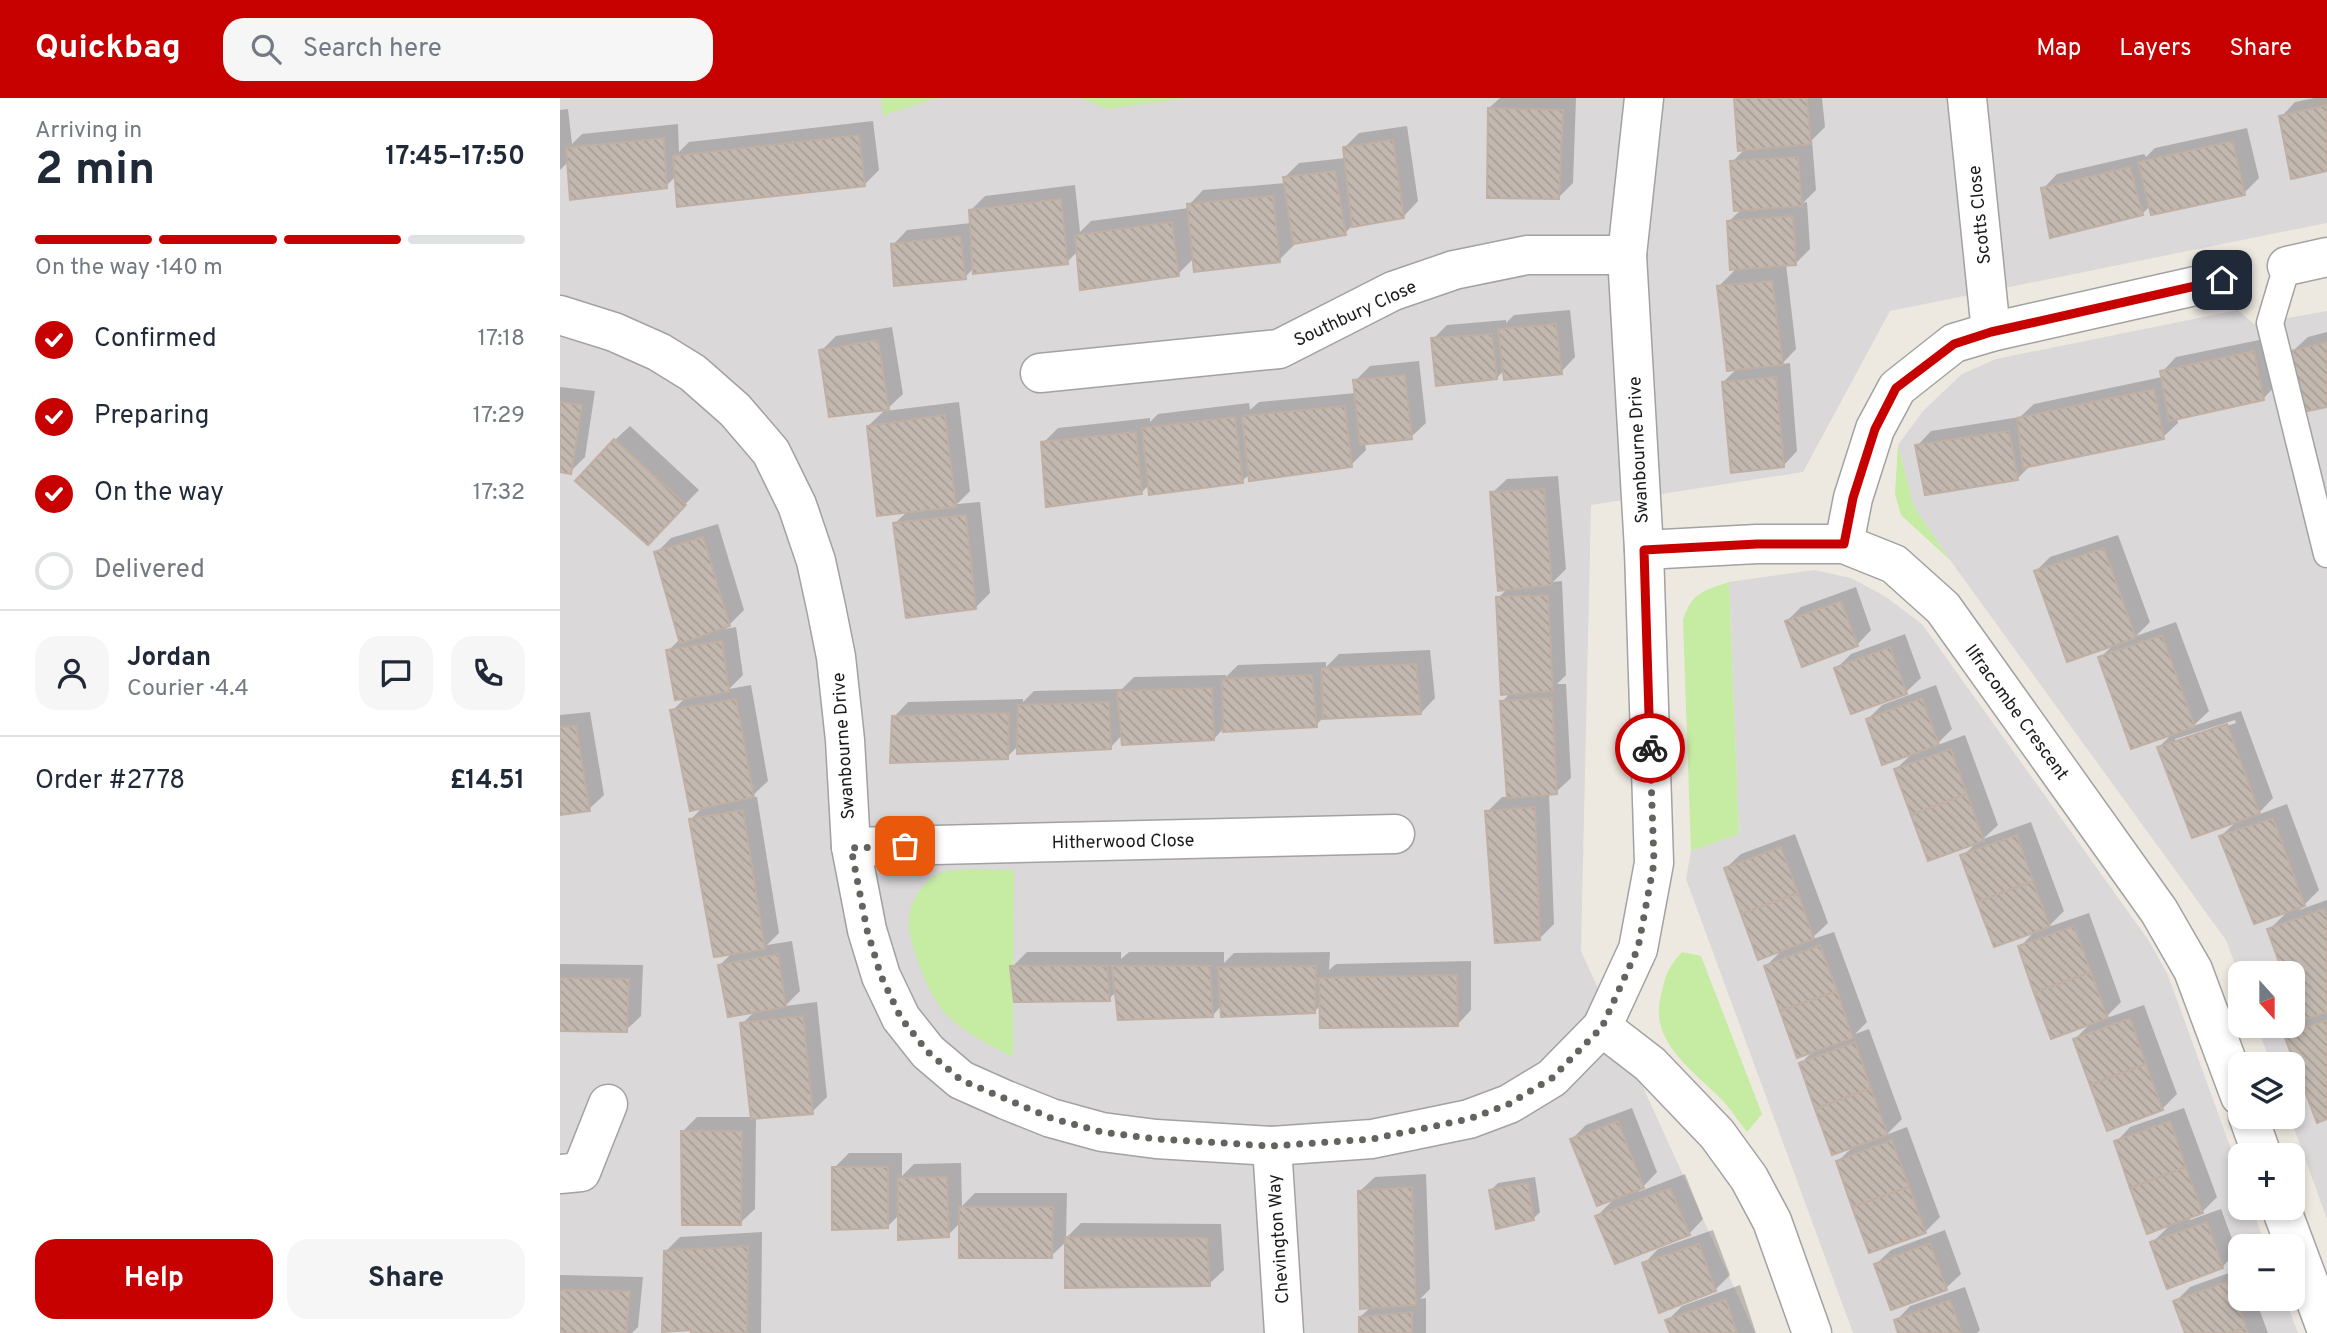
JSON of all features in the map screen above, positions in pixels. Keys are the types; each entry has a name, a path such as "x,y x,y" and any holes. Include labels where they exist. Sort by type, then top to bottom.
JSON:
{"street":[{"name":"Swanbourne Drive","path":"560,314 614,332 659,352 693,373 736,410 771,452 797,505 816,561 826,607 836,657 845,740 851,848 867,930 881,976 901,1018 928,1052 961,1080 1051,1118 1102,1132 1156,1139 1272,1146 1372,1139 1469,1119 1509,1104 1552,1078 1602,1027 1638,948 1654,863 1644,550 1627,255 1644,98"},
{"name":"Scotts Close","path":"1967,98 1991,332"},
{"name":"Southbury Close","path":"1040,373 1279,349 1393,291 1454,270 1527,255 1627,255"},
{"path":"2287,266 2327,257"},
{"path":"1844,544 1853,498 1875,429 1896,388 1954,344 1991,332 2222,280"},
{"name":"Ilfracombe Crescent","path":"1644,550 1757,544 1844,544 1894,564 1943,608 2159,911 2193,970 2228,1064"},
{"name":"Hitherwood Close","path":"851,848 1395,834"},
{"path":"1602,1027 1650,1064 1717,1134 1749,1178 1772,1221 1812,1333"},
{"path":"560,1174 581,1172 608,1104"},
{"name":"Chevington Way","path":"1272,1146 1284,1333"},
{"path":"2285,1220 2327,1331"}],"lane":[{"path":"2287,266 2270,323 2327,554"}],"shaded area":[{"path":"560,98 2327,98 2327,223 1890,311 1803,472 1591,505 1581,951 1755,1333 560,1333"},
{"path":"2238,310 2254,324 2327,311 2327,1219 2305,1158 2305,1143 2299,1143 2294,1129 2305,1129 2305,1052 2267,1052 2261,1038 2305,1038 2305,961 2234,961 2226,940 1914,507 1898,445 1923,411 1962,374 1996,359"},
{"path":"1814,570 1851,578 1886,597 1922,624 2149,941 2168,975 2229,1143 2228,1220 2256,1220 2262,1234 2228,1234 2228,1311 2290,1311 2298,1333 1853,1333 1686,879 1691,851 1739,834 1729,582"}],"green space":[{"path":"881,98 938,98 883,115"},
{"path":"1079,98 1188,98 1108,109"},
{"path":"1898,445 1914,507 1950,560 1901,515 1895,494"},
{"path":"1729,582 1739,834 1691,851 1683,620 1695,598"},
{"path":"973,869 1014,870 1013,1057 969,1033 945,1013 926,982 909,929 910,912 915,898 924,886 935,876 945,872"},
{"path":"1682,952 1701,956 1762,1114 1747,1132 1724,1102 1677,1055 1661,1028 1659,1012 1664,982"}],"building":[{"path":"1734,98 1807,98 1811,144 1738,151"},
{"path":"2327,105 2327,171 2291,179 2279,116"},
{"path":"1488,108 1563,110 1559,199 1487,198"},
{"path":"859,135 865,186 677,207 673,156"},
{"path":"664,138 667,188 570,200 566,148"},
{"path":"1393,140 1404,218 1352,227 1343,147"},
{"path":"2233,141 2245,195 2151,215 2138,162"},
{"path":"1798,157 1802,206 1734,211 1730,161"},
{"path":"2130,167 2143,215 2050,238 2041,188"},
{"path":"1335,171 1346,235 1293,244 1283,177"},
{"path":"1273,196 1280,262 1194,272 1187,204"},
{"path":"1061,199 1068,264 973,274 969,210"},
{"path":"1793,216 1796,265 1730,270 1727,221"},
{"path":"1172,222 1179,276 1080,290 1075,235"},
{"path":"960,236 966,279 894,286 891,244"},
{"path":"1772,281 1783,365 1727,371 1717,286"},
{"path":"1556,324 1562,374 1504,380 1498,329"},
{"path":"1492,334 1497,379 1436,386 1431,338"},
{"path":"878,340 889,410 829,417 819,350"},
{"path":"2327,342 2327,407 2303,412 2291,351"},
{"path":"2254,351 2264,400 2169,421 2160,371"},
{"path":"1405,375 1412,439 1360,445 1353,380"},
{"path":"1776,377 1784,467 1731,473 1722,382"},
{"path":"2154,389 2164,439 2023,468 2017,418"},
{"path":"560,402 582,405 571,474 560,472"},
{"path":"1345,406 1352,467 1249,481 1242,416"},
{"path":"945,415 956,507 877,516 867,426"},
{"path":"1235,417 1243,483 1149,495 1142,428"},
{"path":"2009,431 2018,480 1925,495 1915,445"},
{"path":"1136,432 1142,494 1046,507 1041,442"},
{"path":"614,439 686,505 648,545 575,481"},
{"path":"1544,489 1552,585 1498,591 1490,492"},
{"path":"966,515 976,609 906,618 893,523"},
{"path":"703,537 730,626 680,644 654,552"},
{"path":"2104,548 2136,638 2067,662 2034,571"},
{"path":"1548,595 1553,691 1501,695 1496,597"},
{"path":"1841,601 1858,646 1802,667 1785,621"},
{"path":"2162,635 2195,727 2131,749 2098,657"},
{"path":"722,641 729,692 675,700 666,650"},
{"path":"1890,647 1907,694 1851,714 1834,668"},
{"path":"1416,664 1421,714 1323,719 1322,668"},
{"path":"1312,675 1317,727 1223,732 1222,679"},
{"path":"1212,688 1214,740 1122,745 1117,691"},
{"path":"1552,698 1557,794 1507,798 1500,701"},
{"path":"1922,698 1939,745 1882,765 1866,719"},
{"path":"736,699 754,797 690,811 670,710"},
{"path":"1109,702 1111,749 1017,754 1018,705"},
{"path":"1009,713 1008,759 890,763 892,716"},
{"path":"2227,724 2260,814 2192,838 2157,747"},
{"path":"576,726 590,811 560,815 560,727"},
{"path":"1951,749 1967,794 1911,815 1894,769"},
{"path":"1967,794 1984,841 1928,861 1911,815"},
{"path":"1535,807 1540,940 1495,943 1485,811"},
{"path":"743,810 765,949 714,957 689,819"},
{"path":"2273,818 2305,906 2254,924 2219,836"},
{"path":"2017,835 2033,881 1977,902 1960,855"},
{"path":"1781,847 1798,893 1741,914 1724,868"},
{"path":"2033,881 2050,927 1994,947 1977,902"},
{"path":"1798,893 1814,939 1758,960 1741,914"},
{"path":"2324,909 2327,918 2327,1012 2305,1020 2305,961 2279,961 2267,929"},
{"path":"2074,926 2091,972 2034,993 2018,946"},
{"path":"1820,945 1837,991 1780,1011 1764,966"},
{"path":"778,954 786,1007 728,1017 718,965"},
{"path":"1010,966 1107,966 1110,1001 1014,1002"},
{"path":"1112,966 1210,966 1213,1017 1118,1020"},
{"path":"1316,966 1315,1013 1221,1017 1218,967"},
{"path":"2091,972 2108,1018 2051,1039 2034,993"},
{"path":"1457,975 1458,1026 1320,1028 1319,978"},
{"path":"560,978 629,979 627,1032 560,1031"},
{"path":"1837,991 1853,1038 1797,1058 1780,1011"},
{"path":"803,1016 813,1114 751,1119 740,1023"},
{"path":"2130,1018 2146,1064 2090,1085 2073,1039"},
{"path":"2327,1020 2327,1119 2317,1123 2305,1091 2305,1052 2290,1052 2285,1038 2305,1038 2305,1028"},
{"path":"1855,1042 1871,1088 1815,1109 1799,1063"},
{"path":"2146,1064 2163,1110 2107,1131 2090,1085"},
{"path":"1871,1088 1888,1135 1832,1155 1815,1109"},
{"path":"1618,1121 1644,1188 1597,1206 1570,1139"},
{"path":"2170,1121 2186,1167 2130,1188 2114,1141"},
{"path":"681,1131 742,1131 741,1225 682,1225"},
{"path":"1892,1140 1909,1187 1852,1207 1836,1161"},
{"path":"832,1167 888,1167 888,1228 832,1230"},
{"path":"2186,1167 2203,1213 2147,1234 2130,1188"},
{"path":"947,1177 949,1237 898,1240 898,1178"},
{"path":"1528,1183 1534,1220 1496,1229 1489,1190"},
{"path":"1412,1187 1416,1305 1360,1309 1358,1191"},
{"path":"1909,1187 1926,1233 1869,1253 1852,1207"},
{"path":"1670,1188 1690,1235 1615,1264 1595,1216"},
{"path":"959,1207 1053,1207 1052,1258 959,1258"},
{"path":"2207,1222 2223,1268 2167,1289 2150,1242"},
{"path":"1065,1237 1207,1238 1210,1286 1065,1288"},
{"path":"1930,1243 1947,1290 1891,1310 1874,1264"},
{"path":"1699,1244 1716,1291 1659,1313 1642,1263"},
{"path":"748,1246 747,1333 691,1333 691,1330 662,1332 664,1251"},
{"path":"2228,1281 2228,1311 2240,1311 2246,1327 2230,1333 2185,1333 2173,1301"},
{"path":"560,1290 630,1291 626,1333 560,1333"},
{"path":"1726,1299 1737,1333 1670,1333 1665,1320"},
{"path":"1950,1300 1962,1333 1898,1333 1894,1320"},
{"path":"1412,1312 1412,1333 1359,1333 1359,1317"},
{"path":"2246,1327 2248,1333 2230,1333"}],"way so far":[{"path":"905,846 851,848 867,930 881,976 901,1018 928,1052 961,1080 1051,1118 1102,1132 1156,1139 1272,1146 1372,1139 1469,1119 1509,1104 1552,1078 1602,1027 1638,948 1654,863 1650,748"}],"route":[{"path":"1650,748 1644,550 1757,544 1844,544 1853,498 1875,429 1896,388 1954,344 1991,332 2222,280"}]}
